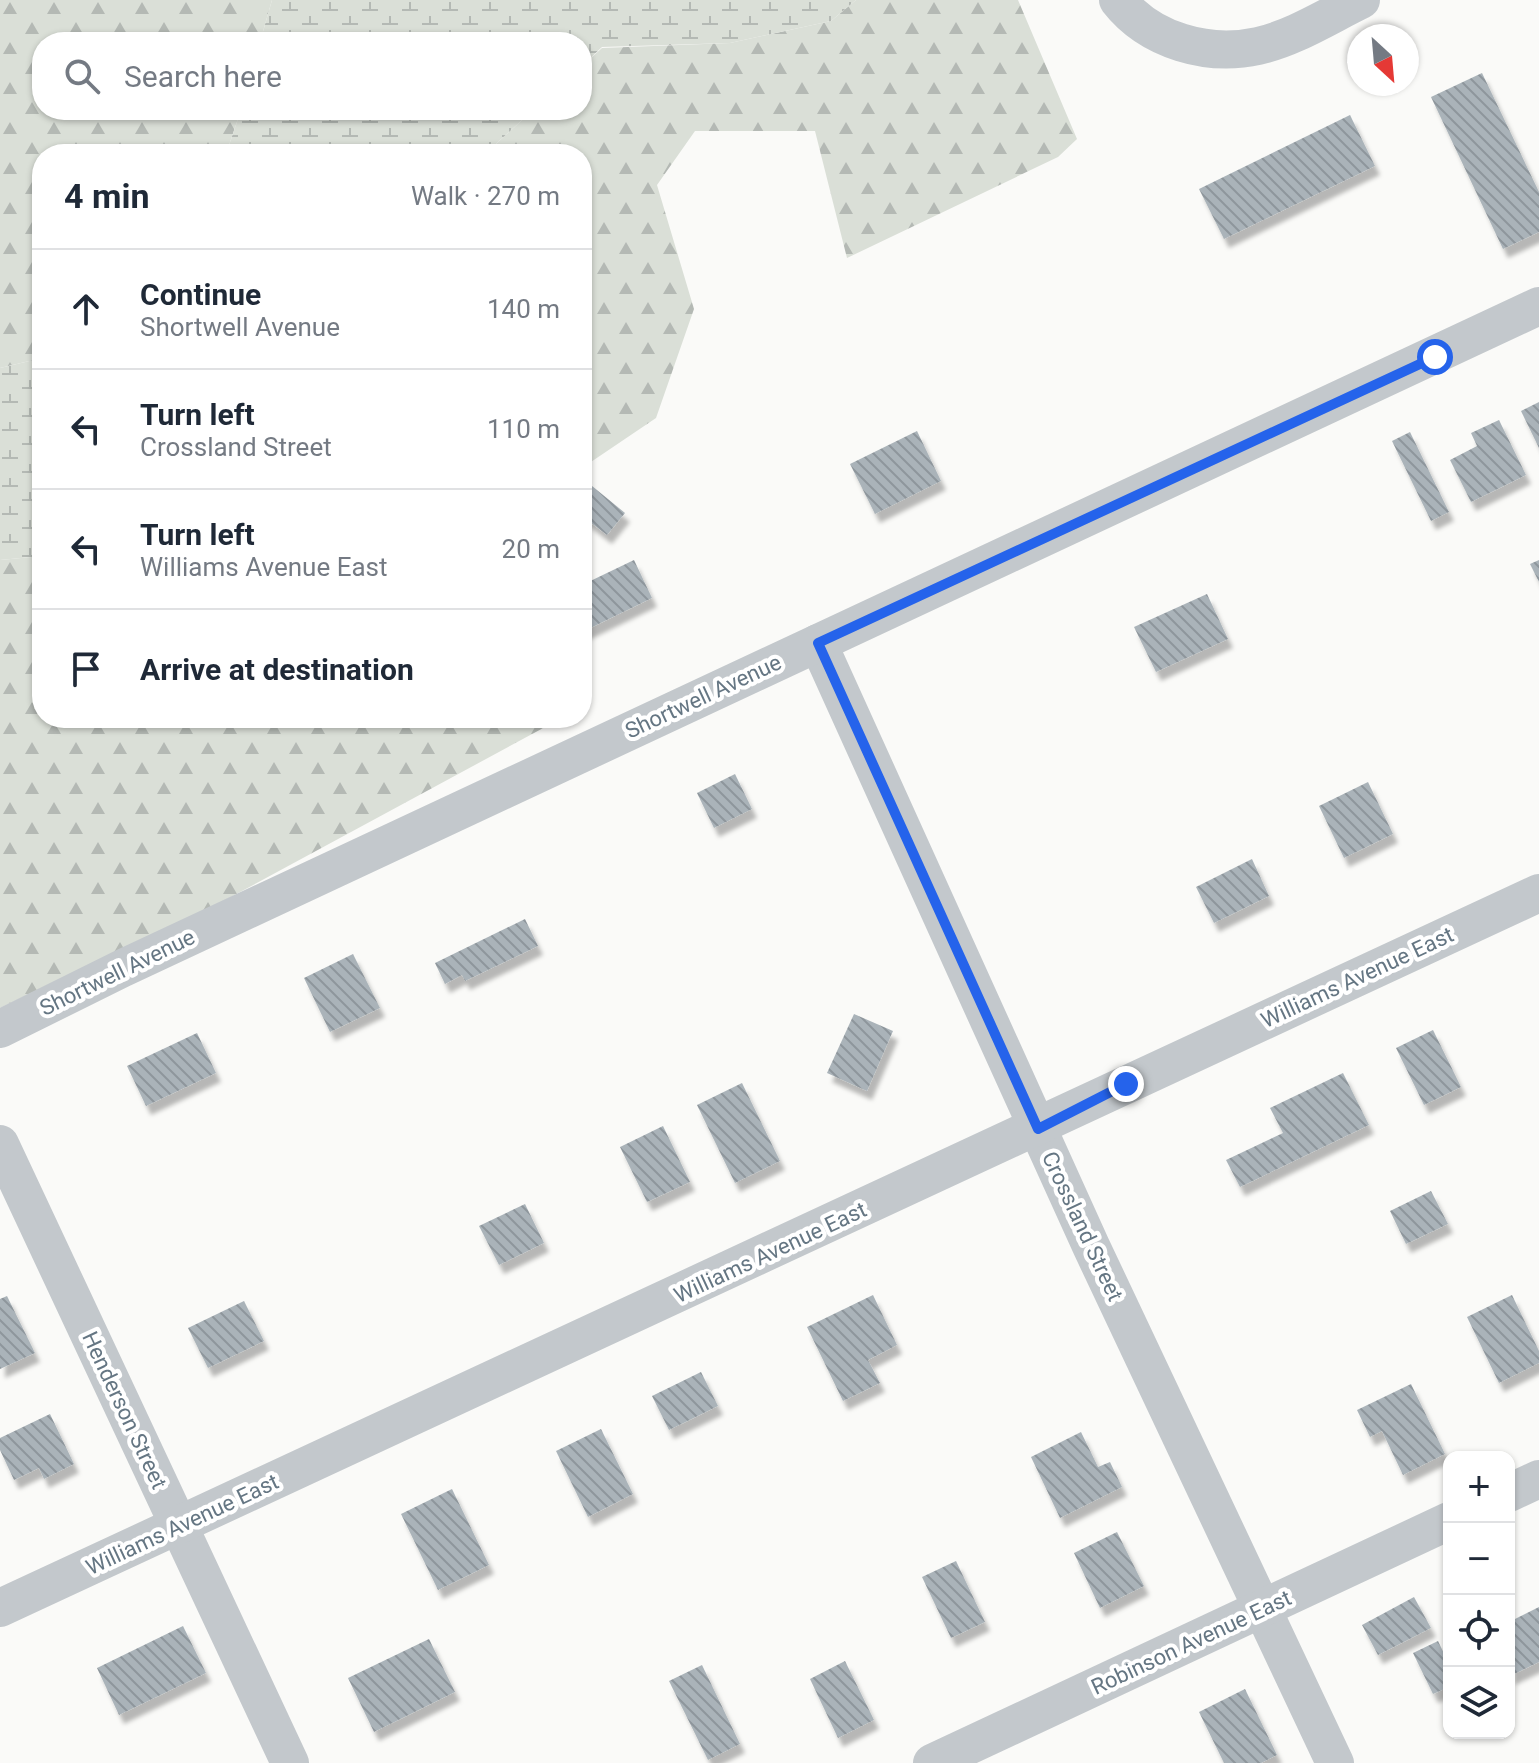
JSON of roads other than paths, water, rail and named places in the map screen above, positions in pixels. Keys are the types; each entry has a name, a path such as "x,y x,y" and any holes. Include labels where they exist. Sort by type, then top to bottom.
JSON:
{"street":[{"path":"1118,0 1142,24 1164,36 1192,46 1228,49 1259,46 1361,0"},
{"name":"Shortwell Avenue","path":"0,1029 1539,306"},
{"name":"Crossland Street","path":"818,643 1038,1129 1335,1763"},
{"name":"Williams Avenue East","path":"0,1608 1038,1129 1126,1084 1539,893"},
{"name":"Henderson Street","path":"0,1144 290,1763"},
{"path":"1515,1490 1539,1479"},
{"name":"Robinson Avenue East","path":"932,1763 1445,1523"}]}
